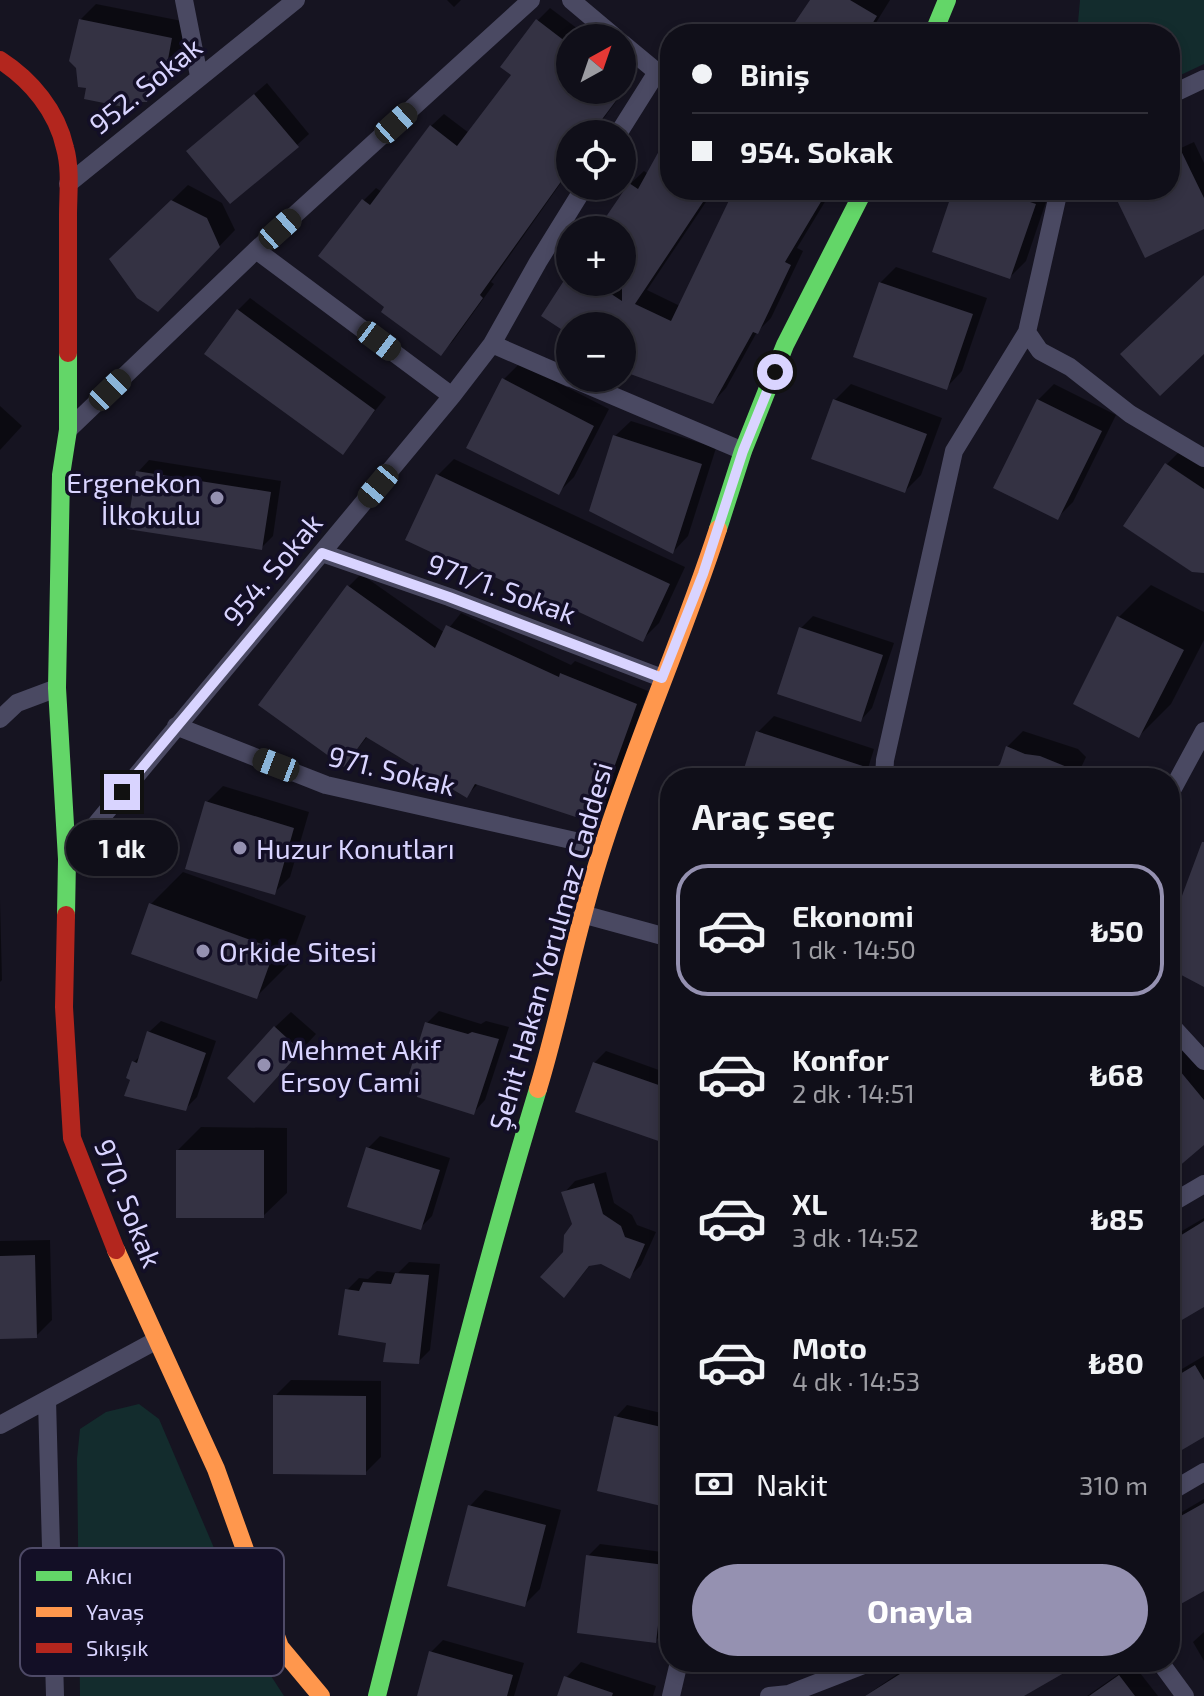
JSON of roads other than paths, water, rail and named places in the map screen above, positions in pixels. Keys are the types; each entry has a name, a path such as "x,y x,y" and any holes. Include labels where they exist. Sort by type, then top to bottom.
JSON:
{"street":[{"path":"184,0 199,76"},
{"name":"952. Sokak","path":"68,184 296,0"},
{"path":"68,430 256,250 531,0"},
{"path":"571,0 599,24"},
{"path":"937,24 947,0"},
{"path":"636,53 660,71"},
{"name":"970. Sokak","path":"0,60 18,70 42,98 65,147 68,184 68,430 61,475 57,688 67,859 64,1007 72,1138 121,1263 216,1469 244,1548"},
{"path":"628,120 660,77"},
{"path":"1180,90 1204,79"},
{"name":"954. Sokak","path":"67,859 452,396 492,344 576,200"},
{"name":"Şehit Hakan Yorulmaz Caddesi","path":"377,1696 455,1384 500,1215 554,1037 582,914 602,847 703,574 743,451 785,345 859,200"},
{"path":"885,768 954,451 1027,332 1057,200"},
{"path":"256,250 452,396"},
{"path":"1027,332 1040,351 1070,367 1130,414 1204,458"},
{"path":"492,344 556,372"},
{"path":"603,392 743,451"},
{"name":"971/1. Sokak","path":"322,553 449,597 662,678"},
{"path":"0,719 17,703 57,688"},
{"name":"971. Sokak","path":"176,726 326,785 602,847"},
{"path":"1180,775 1204,731"},
{"path":"582,914 660,935"},
{"path":"1180,1035 1204,1061"},
{"path":"1180,1198 1204,1184"},
{"path":"0,1425 157,1340"},
{"path":"47,1400 51,1548"},
{"path":"1180,1486 1204,1472"},
{"name":"970. Sokak","path":"284,1652 321,1696"},
{"path":"671,1696 677,1672"},
{"path":"769,1696 789,1694 845,1672"},
{"path":"1167,1672 1185,1696"},
{"path":"54,1676 55,1696"}],"place":[{"name":"Ergenekon İlkokulu","path":"217,498"},
{"name":"Huzur Konutları","path":"240,848"},
{"name":"Orkide Sitesi","path":"203,951"},
{"name":"Mehmet Akif Ersoy Cami","path":"264,1065"}]}
